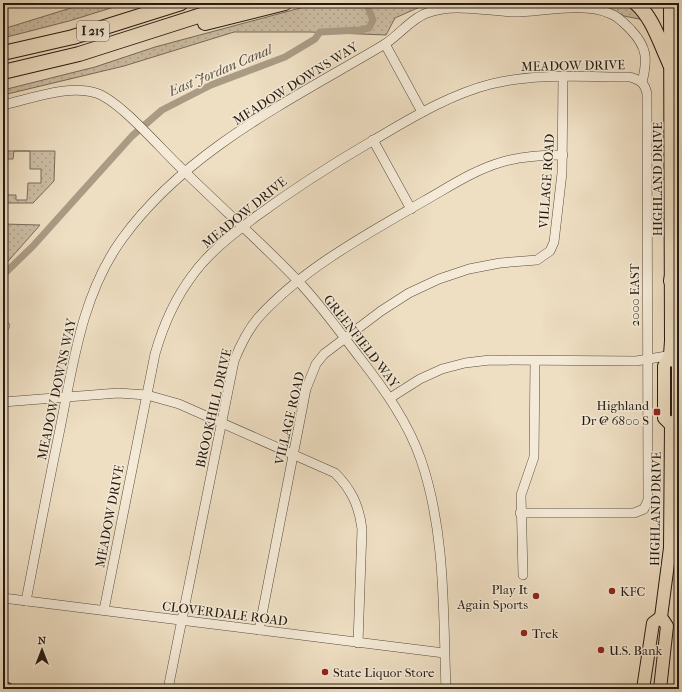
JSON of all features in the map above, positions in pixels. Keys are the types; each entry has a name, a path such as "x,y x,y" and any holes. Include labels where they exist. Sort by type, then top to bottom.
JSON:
{"highway":[{"path":"138,17 174,3"},
{"name":"I 215","path":"3,53 73,37 181,3"},
{"name":"I 215","path":"3,72 79,54 239,3"},
{"path":"79,54 285,3"},
{"path":"636,3 642,8 653,24 670,64"},
{"path":"670,64 679,39"},
{"path":"671,281 679,237"}],"main road":[{"name":"HIGHLAND DRIVE","path":"660,689 667,626 661,617 670,548 675,425 678,418 678,365 675,355 671,281 670,3"},
{"name":"HIGHLAND DRIVE","path":"643,689 653,623 661,617"},
{"path":"3,688 7,689"}],"street":[{"name":"MEADOW DOWNS WAY","path":"26,601 80,329 100,276 121,240 150,203 186,172 259,118 385,44 399,35 420,16 440,10 474,9 518,12 594,9 609,12 619,18 642,43 645,53 646,69 642,82"},
{"path":"385,44 422,112"},
{"name":"VILLAGE ROAD","path":"259,630 310,376 316,364 324,354 344,337 386,307 409,293 439,279 469,269 500,263 537,260 547,255 554,242 559,208 563,155 563,77"},
{"name":"MEADOW DRIVE","path":"104,610 155,354 163,326 176,299 192,275 211,254 242,227 311,176 422,112 468,91 515,79 630,77 642,82"},
{"name":"2000 EAST","path":"520,513 634,513 644,509 648,500 647,94 642,82"},
{"name":"GREENFIELD WAY","path":"3,105 72,90 96,93 114,104 299,282 344,337 390,398 420,457 435,508 439,536 446,689"},
{"path":"373,140 411,209"},
{"name":"BROOKHILL DRIVE","path":"168,689 234,361 248,333 267,308 299,282 360,239 411,209 482,169 502,162 524,157 563,155"},
{"path":"390,398 434,372 465,363 490,360 636,361 675,355"},
{"path":"522,575 520,513 521,494 534,457 535,361"},
{"path":"3,402 118,393 147,394 179,404 335,472 346,484 360,513 362,529 358,643"},
{"name":"CLOVERDALE ROAD","path":"3,598 444,653"}],"shaded area":[{"path":"87,3 127,3 69,21 3,38 3,29"},
{"path":"319,3 568,3 568,5 502,8 463,4 422,6 395,18 386,35 310,32 234,32 124,66 3,95 3,90 95,67 155,47"},
{"path":"588,3 619,4 631,9 644,20 624,16 610,9"},
{"path":"3,151 14,151 13,159 3,159"},
{"path":"30,151 55,151 54,181 33,203 3,203 3,195 16,195 16,200 27,200 28,183 41,183 41,169 30,169"},
{"path":"3,224 40,225 3,267"}],"waterway":[{"name":"East Jordan Canal","path":"3,275 33,246 132,136 162,110 211,85 285,57 315,39 320,32 360,30 369,28 373,20 366,3"}],"place":[{"name":"Highland Dr @ 6800 S","path":"657,412"},
{"name":"KFC","path":"612,591"},
{"name":"Play It Again Sports","path":"536,596"},
{"name":"Trek","path":"524,633"},
{"name":"U.S. Bank","path":"601,650"},
{"name":"State Liquor Store","path":"325,672"}]}
